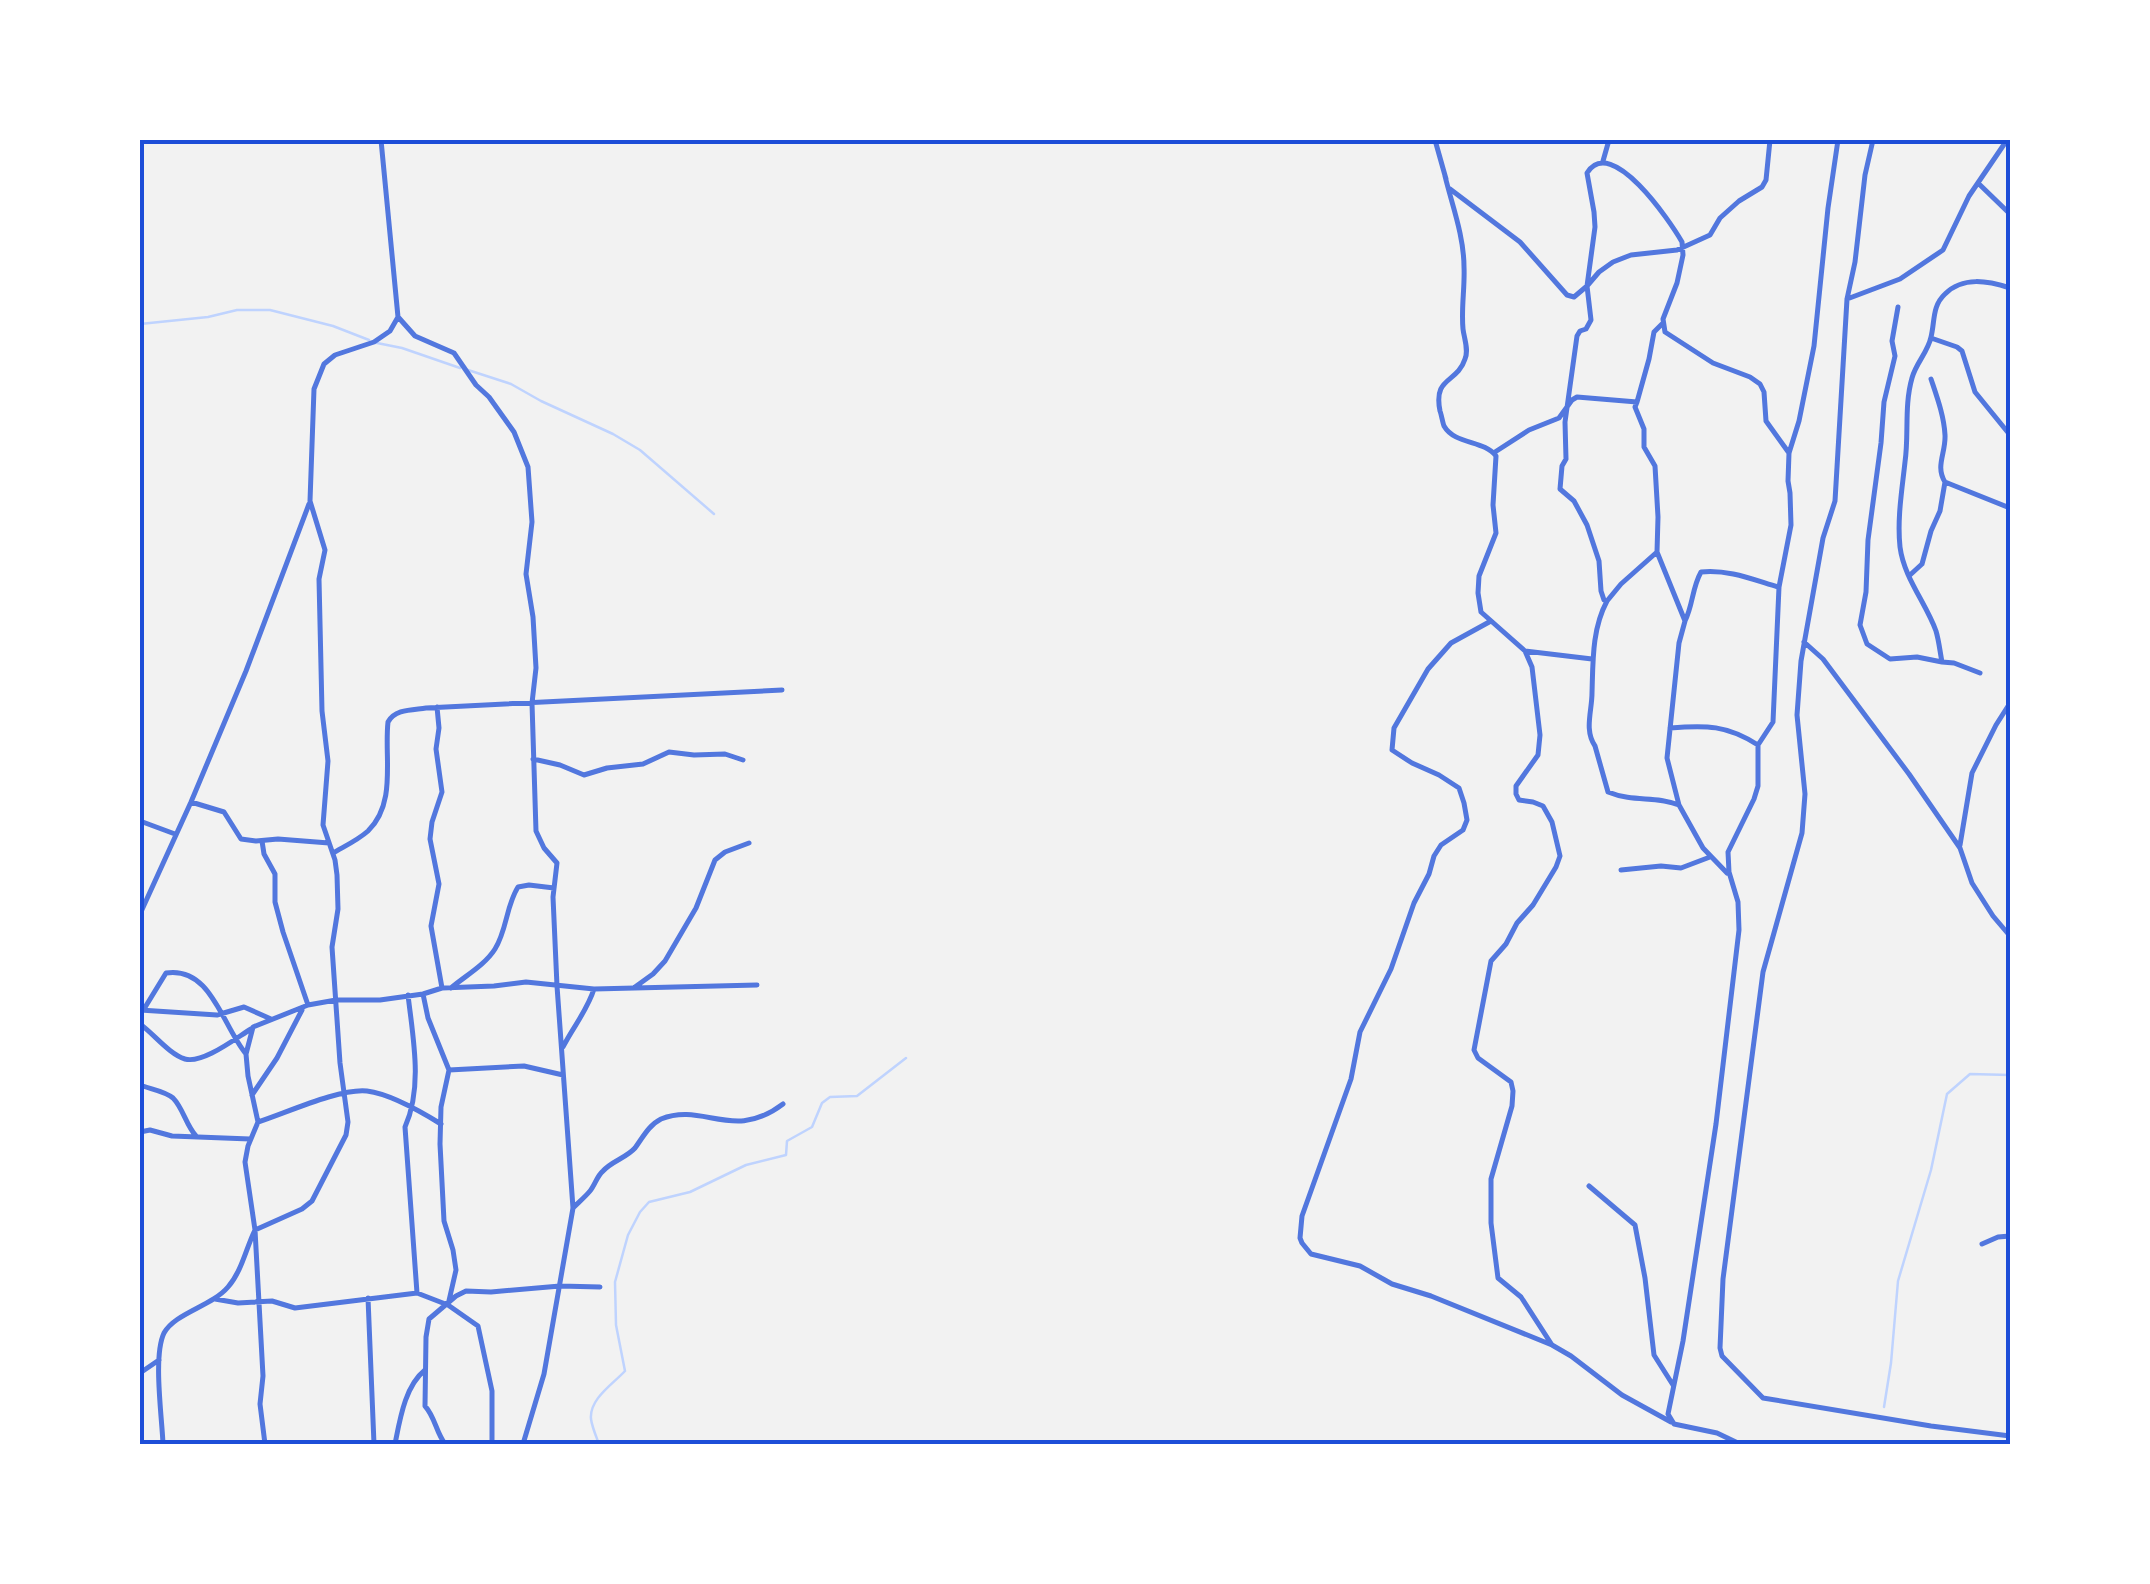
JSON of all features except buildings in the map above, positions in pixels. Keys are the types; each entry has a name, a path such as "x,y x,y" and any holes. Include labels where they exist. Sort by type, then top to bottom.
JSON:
{"street":[{"path":"140,914 246,671 310,501 314,389 324,364 335,355 374,342 390,331 398,317 381,140"},
{"path":"1435,140 1464,262 1462,328 1466,350 1460,367 1439,390 1439,404 1444,426 1452,434 1495,452"},
{"path":"1603,162 1609,140"},
{"path":"1445,176 1455,195 1473,204 1520,242 1567,294 1577,296 1614,262 1631,255 1682,248 1710,236 1720,218 1762,187 1768,174 1770,140"},
{"path":"1674,1424 1668,1414 1683,1342 1727,1044 1740,917 1728,852 1751,808 1758,786 1758,745 1773,722 1778,587 1790,525 1789,453 1814,346 1838,140"},
{"path":"1872,140 1846,299 1835,502 1822,538 1796,715 1806,794 1802,833 1763,972 1723,1279 1720,1348 1722,1356 1763,1398 2010,1436"},
{"path":"1846,299 1900,279 1944,250 1969,196 2007,140"},
{"path":"1607,600 1600,591 1600,561 1588,525 1574,501 1560,489 1577,336 1591,320 1587,286 1595,226 1587,173 1594,164 1603,162 1636,181 1680,238 1682,248 1677,284 1662,324 1654,332 1636,412 1644,429 1644,447 1655,466 1656,552 1685,621"},
{"path":"1978,183 2010,214"},
{"path":"1942,662 1936,631 1900,548 1911,381 1931,338 1936,306 1944,294 1957,285 1984,281 2010,288"},
{"path":"1898,307 1860,625 1868,644 1890,658 1917,657 1954,663 1980,673"},
{"path":"398,317 415,336 454,352 514,432 528,468 532,522 526,574 536,668 532,703 536,831 557,863 557,986 573,1208 544,1374 522,1444"},
{"path":"1662,324 1665,332 1688,348 1760,384 1766,421 1789,453"},
{"path":"1931,338 1962,351 1975,392 2010,435"},
{"path":"1931,379 1945,436 1940,474 1945,482 2010,508"},
{"path":"1495,452 1529,430 1558,418 1572,400 1582,396 1637,402"},
{"path":"1495,452 1492,505 1496,532 1479,576 1481,612 1525,651 1536,688 1540,736 1538,754 1516,786 1516,794 1519,800 1543,806 1552,822 1560,856 1532,905 1491,961 1474,1050 1478,1058 1511,1082 1514,1091 1491,1179 1491,1223 1498,1278 1521,1297 1552,1344"},
{"path":"1909,576 1922,564 1940,511 1945,482"},
{"path":"163,1444 159,1360 167,1328 228,1288 255,1230 312,1201 346,1135 332,947 338,885 323,825 328,760 322,712 320,578 325,550 310,501"},
{"path":"1656,552 1621,584 1600,614 1588,720 1590,740 1606,790 1630,800 1655,799 1680,805"},
{"path":"1730,877 1698,841 1680,805 1668,758 1679,643 1701,572 1754,578 1778,587"},
{"path":"1491,621 1450,642 1407,702 1394,728 1392,750 1458,788 1467,820 1462,830 1441,845 1434,856 1392,969 1360,1032 1351,1079 1302,1216 1300,1238 1312,1254 1360,1266 1392,1284 1552,1344 1622,1395 1674,1424 1717,1433 1740,1444"},
{"path":"1804,642 1823,659 1909,774 1960,848 1972,883 2010,936"},
{"path":"1525,651 1592,659"},
{"path":"333,853 375,822 387,792 388,722 400,711 782,690"},
{"path":"1960,848 1972,773 2010,703"},
{"path":"437,707 436,749 442,784 430,839 439,884 431,926 442,988"},
{"path":"1670,728 1707,725 1740,734 1758,745"},
{"path":"533,759 584,774 650,762 669,752 725,754 743,760"},
{"path":"191,802 224,812 241,838 329,843"},
{"path":"140,821 175,834"},
{"path":"252,1096 306,1006 275,902 274,874 262,841"},
{"path":"634,988 665,961 696,908 715,860 749,843"},
{"path":"1620,870 1681,868 1711,856"},
{"path":"450,988 494,952 518,887 554,888"},
{"path":"142,1010 168,971 195,977 206,987 246,1054"},
{"path":"140,1024 187,1060 204,1057 271,1019 336,1000 380,1000 442,988 526,982 594,989 757,984"},
{"path":"562,1050 589,1006 594,989"},
{"path":"422,994 449,1070 440,1144 444,1221 456,1270 448,1305"},
{"path":"408,996 414,1107 405,1127 417,1293"},
{"path":"142,1010 220,1014 244,1007 271,1019"},
{"path":"253,1027 246,1054 258,1122 246,1153 246,1170 255,1230 263,1376 260,1404 265,1444"},
{"path":"449,1070 524,1066 563,1075"},
{"path":"140,1085 176,1100 187,1126 198,1138"},
{"path":"258,1122 345,1093 367,1092 414,1107 441,1124"},
{"path":"573,1208 592,1189 602,1171 632,1151 659,1120 678,1116 753,1121 783,1104"},
{"path":"140,1132 250,1139"},
{"path":"1589,1186 1635,1226 1646,1278 1654,1355 1673,1385"},
{"path":"1982,1244 2010,1236"},
{"path":"445,1444 425,1406 430,1319 466,1291 600,1287"},
{"path":"215,1299 238,1303 272,1301 295,1308 417,1293 448,1305 478,1326 492,1391 492,1444"},
{"path":"368,1298 374,1444"},
{"path":"140,1373 159,1360"},
{"path":"395,1444 415,1377 426,1368"}],"waterway":[{"path":"140,324 237,310 270,310 369,340"},
{"path":"377,343 460,368"},
{"path":"468,370 511,384 613,434 640,450 714,514"},
{"path":"599,1444 591,1412 598,1398 625,1371 616,1325 615,1282 628,1235 640,1212 649,1202 690,1192 746,1165 786,1155 787,1141 812,1127 822,1103 830,1097 857,1096 906,1058"},
{"path":"1884,1407 1898,1281 1931,1170 1947,1094 1970,1074 2010,1075"}]}
